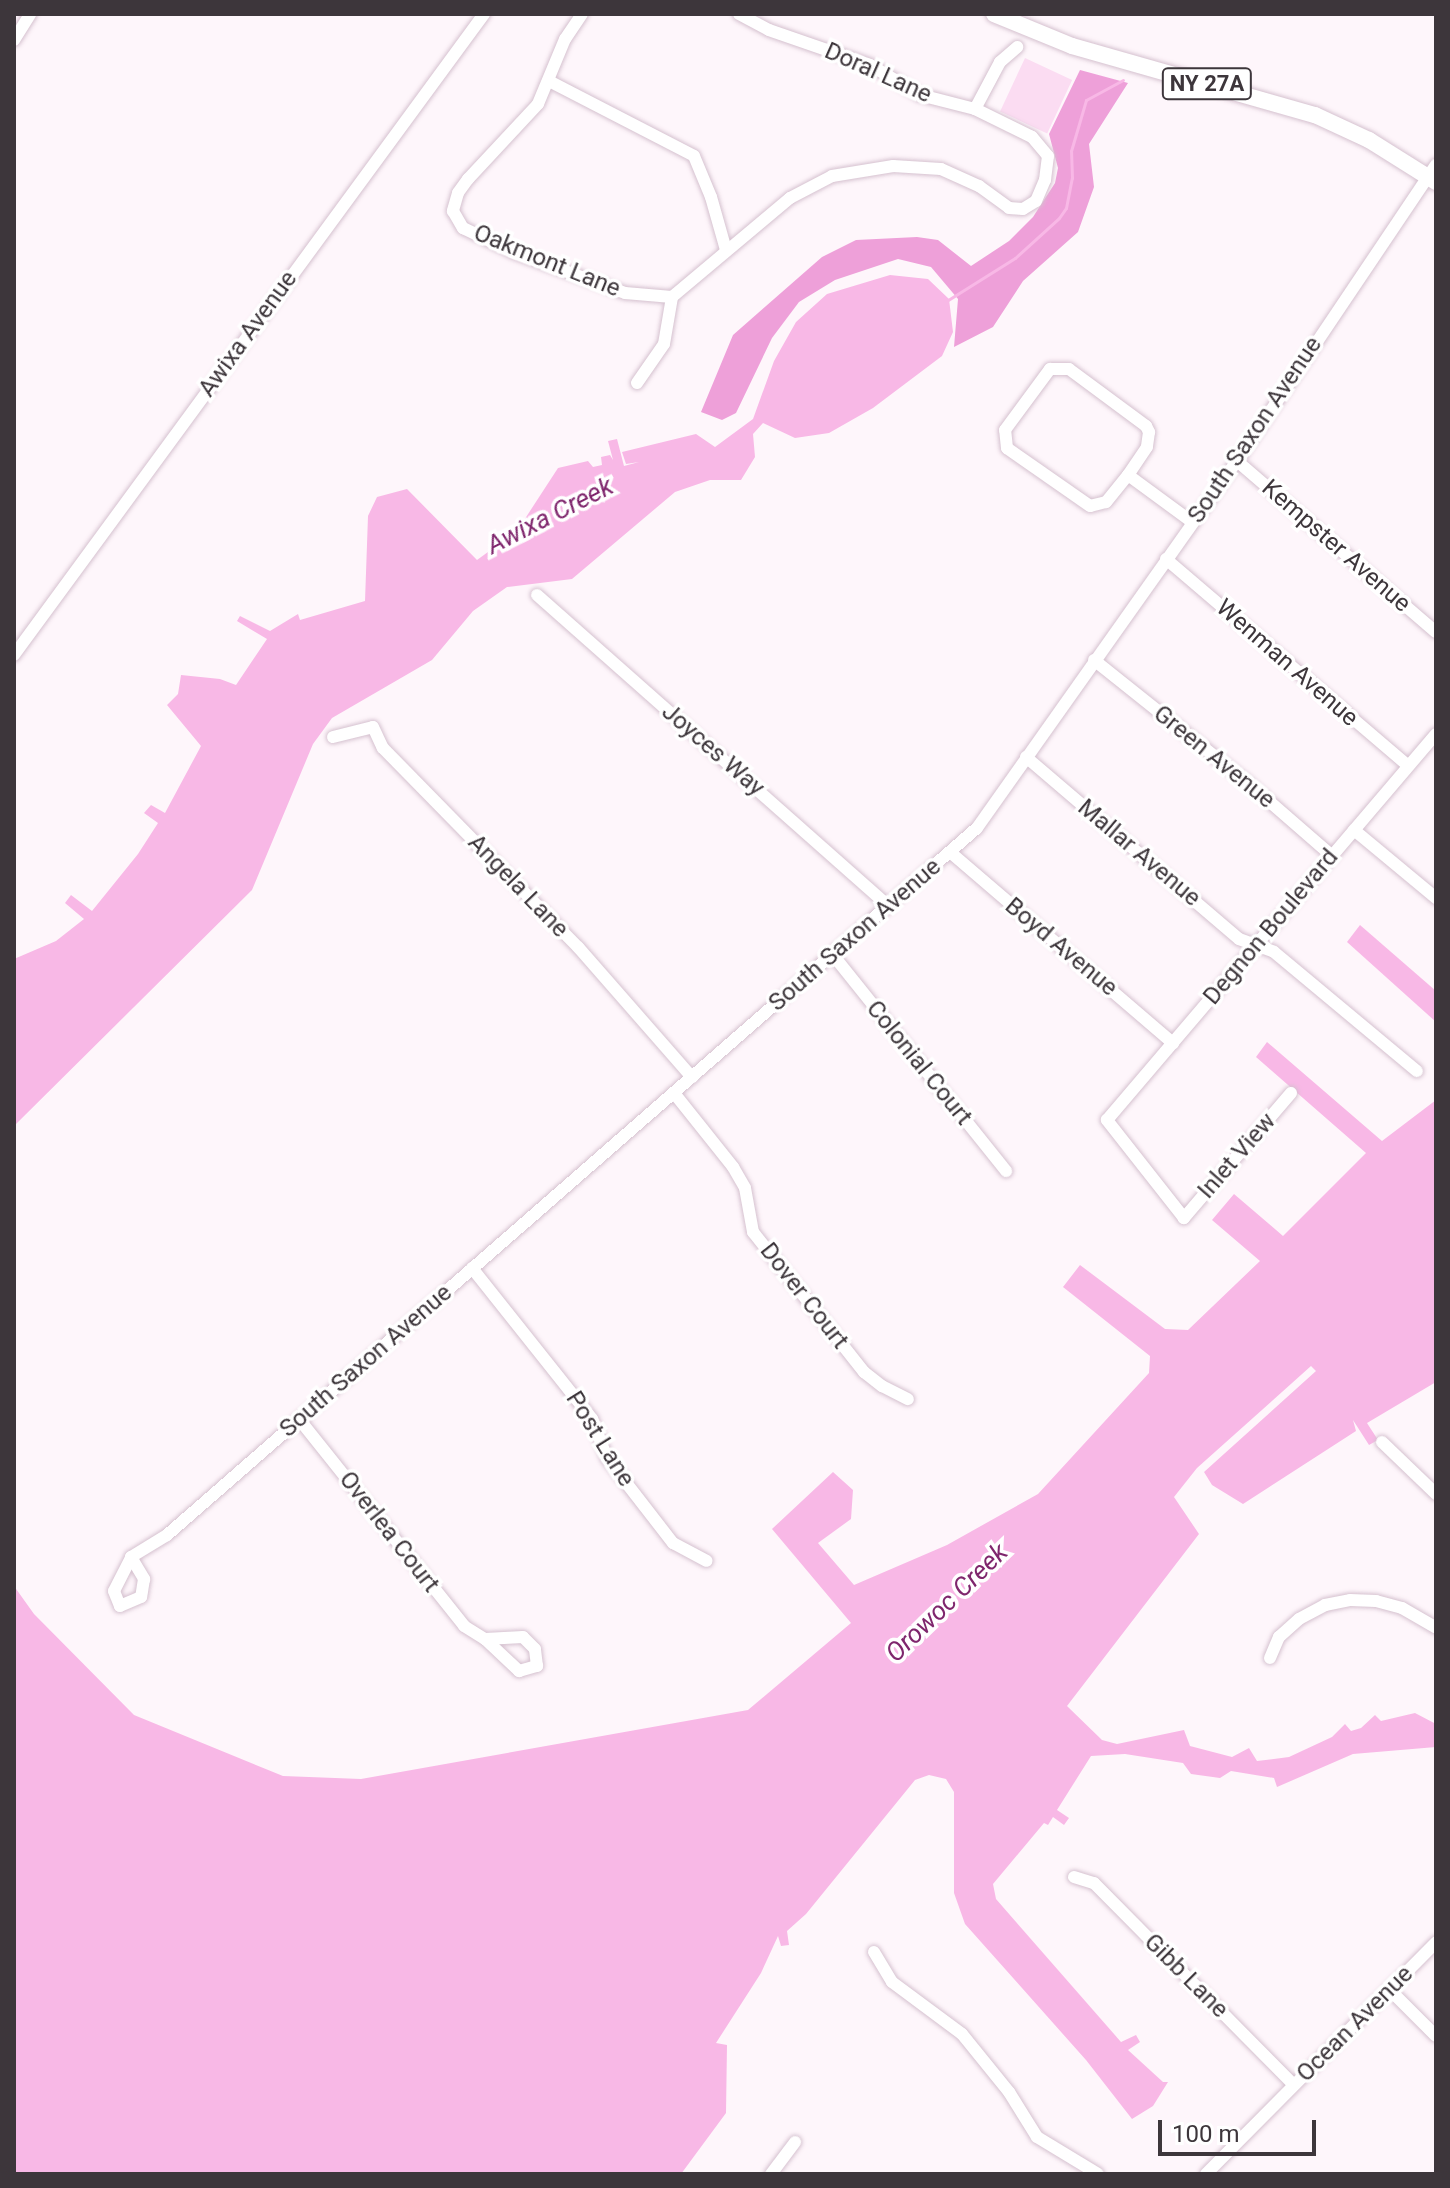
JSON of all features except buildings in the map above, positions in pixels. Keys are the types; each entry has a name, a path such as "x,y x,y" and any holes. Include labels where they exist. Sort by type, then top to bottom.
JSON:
{"main road":[{"name":"NY 27A","path":"994,14 1072,46 1315,115 1433,175"}],"street":[{"path":"14,40 30,14"},
{"name":"Awixa Avenue","path":"14,655 484,14"},
{"path":"582,14 565,39 549,81 694,156 711,197 726,250 672,297 664,344 637,383"},
{"name":"Doral Lane","path":"726,250 816,181 893,166 941,169 979,186 1009,208 1029,206 1036,201 1045,180 1048,156 1032,137 975,109 920,95 870,65 769,30 739,14"},
{"path":"975,109 1000,62 1017,47"},
{"name":"Oakmont Lane","path":"549,81 527,117 458,193 453,211 456,219 463,228 483,239 625,293 672,297"},
{"name":"South Saxon Avenue","path":"131,1557 167,1535 977,828 1237,461 1433,175"},
{"path":"1050,369 1069,369 1146,426 1149,432 1147,447 1128,475 1106,502 1090,506 1007,448 1005,430 1050,369"},
{"name":"Kempster Avenue","path":"1237,461 1436,632"},
{"path":"1128,475 1192,522"},
{"name":"Wenman Avenue","path":"1166,559 1408,766"},
{"name":"Joyces Way","path":"537,595 889,906"},
{"name":"Green Avenue","path":"1094,660 1247,782 1332,856"},
{"name":"Angela Lane","path":"333,737 373,727 383,748 578,947 692,1077"},
{"name":"Degnon Boulevard","path":"1184,1218 1107,1120 1436,734"},
{"name":"Mallar Avenue","path":"1026,757 1239,939 1274,952 1417,1071"},
{"path":"1354,830 1436,898"},
{"name":"Boyd Avenue","path":"950,852 1173,1043"},
{"name":"Colonial Court","path":"833,955 1006,1171"},
{"name":"Dover Court","path":"674,1093 736,1172 745,1188 753,1232 864,1372 882,1386 908,1399"},
{"name":"Inlet View","path":"1184,1218 1291,1093"},
{"name":"Post Lane","path":"472,1268 592,1419 607,1458 673,1543 707,1561"},
{"name":"Overlea Court","path":"299,1419 464,1626 485,1639"},
{"path":"1382,1442 1435,1491"},
{"path":"1270,1658 1279,1637 1299,1619 1325,1605 1350,1600 1376,1601 1402,1608 1436,1628"},
{"name":"Gibb Lane","path":"1074,1877 1094,1883 1294,2085"},
{"name":"Ocean Avenue","path":"1206,2174 1436,1942"},
{"path":"874,1952 892,1982 962,2034 1009,2092 1037,2137 1098,2174"},
{"path":"1389,1989 1436,2036"},
{"path":"771,2174 795,2142"}],"shaded area":[{"path":"1025,58 1072,80 1047,133 1000,111"},
{"path":"1080,70 1128,83 1089,144 1094,187 1078,232 1023,281 993,327 954,347 958,299 931,267 898,259 835,280 799,302 772,338 736,413 722,420 701,412 733,335 822,257 856,240 917,237 938,240 971,266 1009,241 1033,217 1055,183 1058,168 1049,134"}],"water":[{"path":"890,275 928,279 949,299 953,332 942,356 873,408 829,433 795,438 763,423 753,434 755,457 741,480 710,480 675,492 572,579 507,587 473,611 432,660 332,718 313,744 252,890 14,1126 14,959 56,941 84,919 65,903 71,895 92,911 138,854 158,823 144,813 151,805 165,813 201,746 167,705 178,694 181,675 220,679 236,685 267,639 237,621 240,616 270,631 298,614 300,620 365,601 368,516 377,497 407,489 477,560 517,531 558,468 588,461 593,467 602,465 601,457 610,455 613,460 608,441 617,439 624,466 639,462 626,464 622,452 696,434 715,447 753,419 774,361 796,322 827,294"},
{"path":"1360,925 1436,991 1436,1022 1347,942"},
{"name":"Orowoc Creek","path":"1267,1042 1382,1141 1436,1100 1436,1382 1367,1423 1378,1440 1369,1445 1353,1420 1356,1431 1243,1504 1212,1485 1204,1472 1316,1371 1311,1366 1197,1468 1174,1497 1199,1534 1067,1706 1102,1740 1117,1744 1184,1730 1190,1746 1232,1757 1249,1748 1257,1761 1289,1757 1332,1737 1345,1724 1351,1731 1361,1728 1375,1715 1381,1721 1415,1713 1436,1724 1436,1747 1353,1754 1277,1787 1274,1778 1231,1771 1220,1778 1191,1774 1183,1763 1125,1754 1091,1756 1057,1810 1069,1818 1064,1825 1053,1817 1048,1825 1044,1823 993,1884 996,1899 1121,2042 1136,2035 1140,2042 1128,2050 1163,2082 1168,2082 1153,2106 1132,2119 1086,2060 965,1924 954,1893 954,1792 946,1779 929,1775 915,1780 806,1914 787,1931 789,1945 781,1946 778,1936 761,1973 716,2043 727,2045 726,2113 681,2174 14,2174 14,1586 34,1614 134,1715 283,1776 361,1779 748,1710 851,1623 772,1529 833,1472 853,1490 851,1519 818,1543 854,1585 947,1545 1038,1494 1149,1373 1150,1356 1063,1287 1080,1265 1165,1329 1188,1330 1260,1261 1212,1220 1234,1194 1283,1236 1366,1153 1256,1057"}],"waterway":[{"name":"Awixa Creek","path":"948,300 1015,258 1059,218 1066,208 1072,178 1071,151 1086,100 1123,80"}]}
